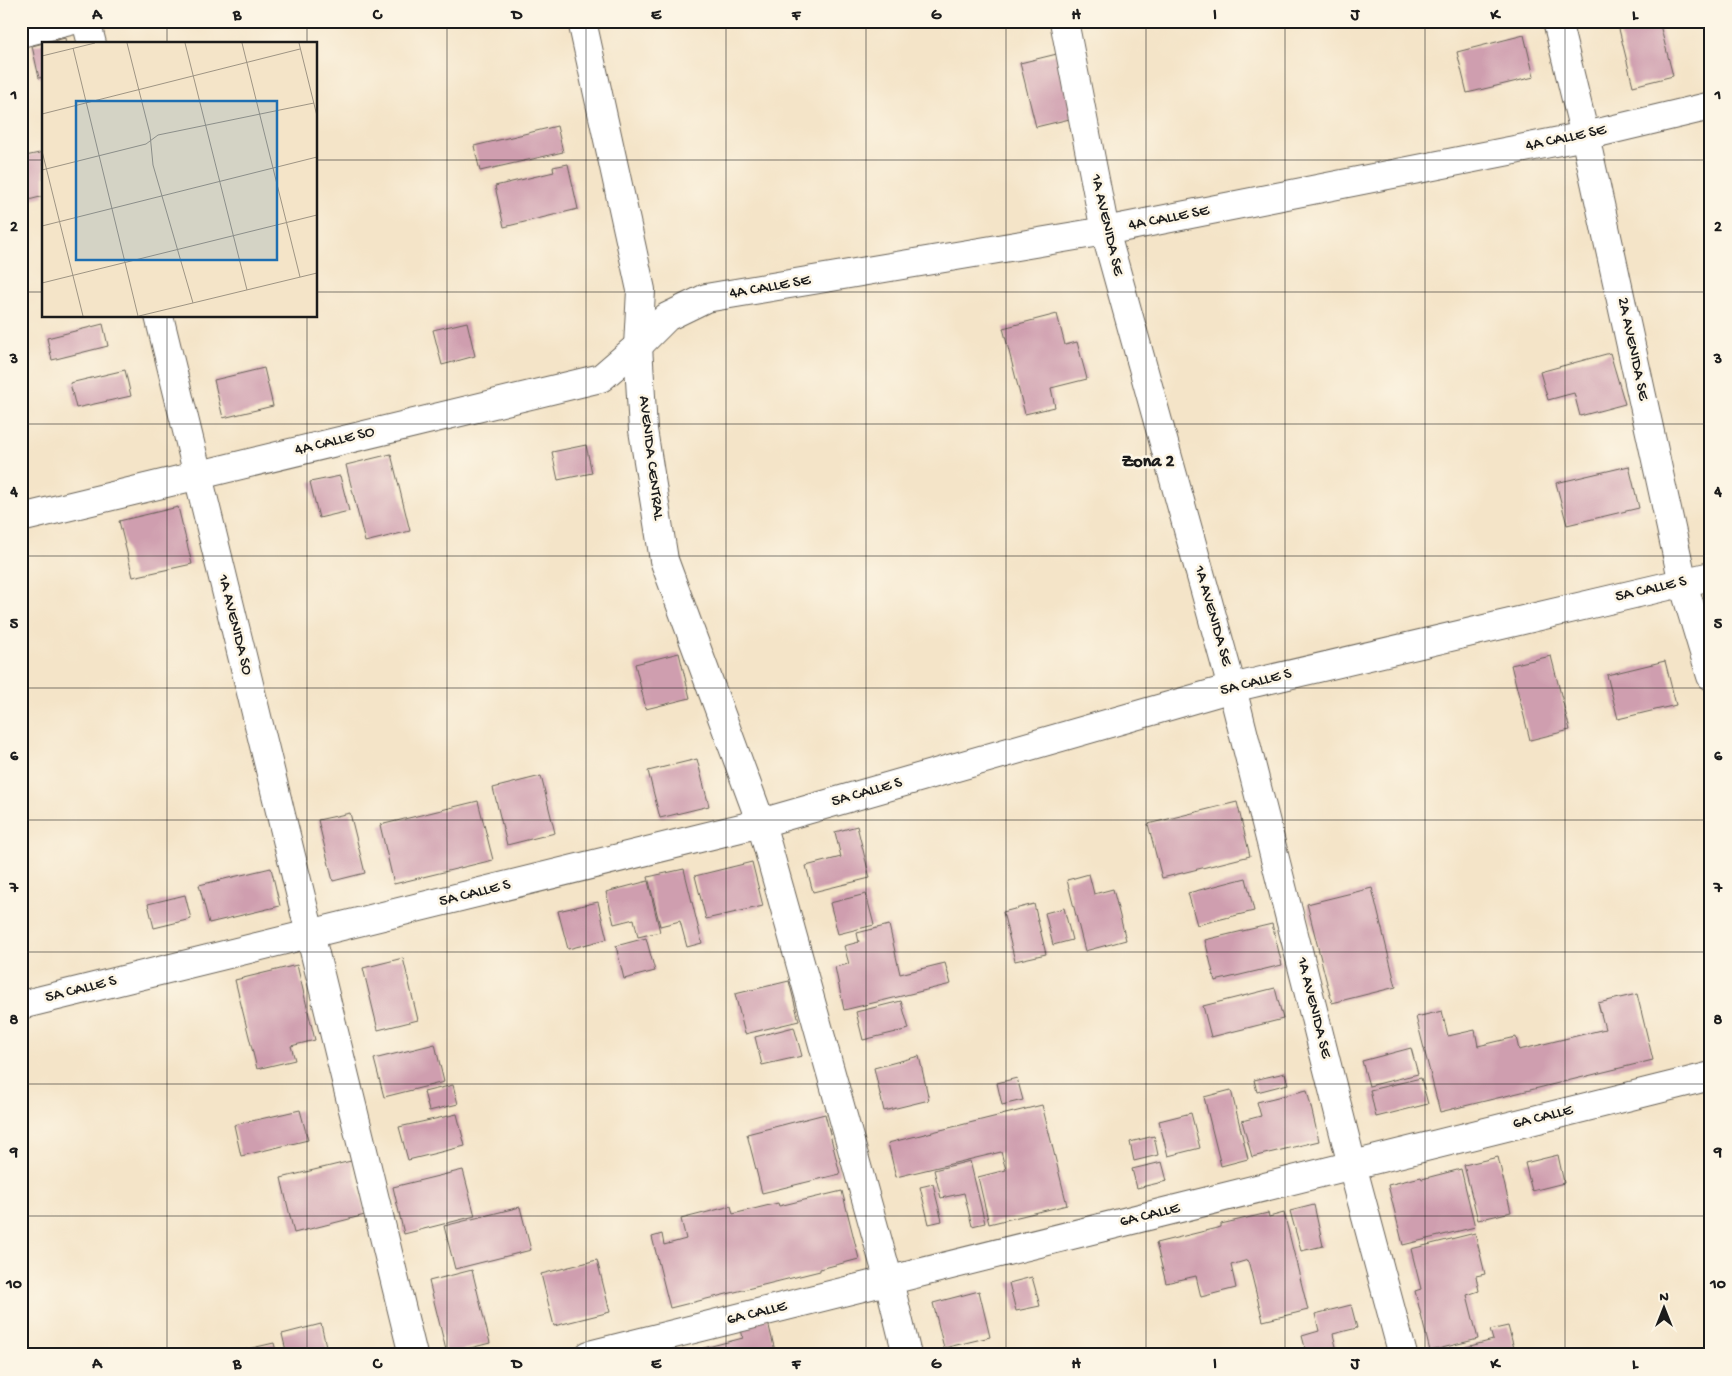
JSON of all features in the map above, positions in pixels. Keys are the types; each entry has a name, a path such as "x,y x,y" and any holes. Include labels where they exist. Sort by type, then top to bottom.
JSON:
{"street":[{"path":"21,33 70,21"},
{"path":"86,21 91,42"},
{"name":"AVENIDA CENTRAL","path":"582,21 640,290 638,346 643,430 664,560 761,823 907,1355"},
{"name":"1A AVENIDA SE","path":"1064,21 1106,231 1232,688 1352,1165 1403,1355"},
{"name":"2A AVENIDA SE","path":"1557,21 1586,136 1683,583 1711,676"},
{"name":"4A CALLE SE","path":"638,346 667,317 706,298 1106,231 1586,136 1711,106"},
{"name":"1A AVENIDA SO","path":"158,318 413,1355"},
{"name":"4A CALLE SO","path":"21,518 601,378 638,346"},
{"name":"5A CALLE S","path":"21,1005 761,823 1232,688 1711,576"},
{"name":"6A CALLE","path":"589,1355 1711,1076"}],"building":[{"path":"1617,21 1659,21 1673,76 1633,86"},
{"path":"1524,35 1534,77 1467,93 1457,52"},
{"path":"65,38 66,42 50,42"},
{"path":"42,44 42,77 39,78 32,46"},
{"path":"1061,53 1078,117 1036,127 1020,63"},
{"path":"557,126 563,152 480,171 474,146"},
{"path":"42,152 42,197 21,202 21,157"},
{"path":"568,164 578,209 504,227 495,186 554,172 553,167"},
{"path":"1057,314 1065,345 1077,342 1087,379 1051,388 1055,407 1025,414 1003,328"},
{"path":"467,322 475,356 442,365 433,330"},
{"path":"103,324 108,346 52,360 47,338"},
{"path":"1610,353 1625,404 1580,416 1574,393 1548,400 1540,372"},
{"path":"264,368 273,406 223,418 214,380"},
{"path":"125,370 131,396 76,408 70,383"},
{"path":"586,445 592,473 558,480 552,452"},
{"path":"391,454 410,531 365,542 346,465"},
{"path":"1629,466 1639,508 1567,525 1556,483"},
{"path":"340,476 349,511 319,518 310,482"},
{"path":"178,507 192,564 133,577 119,521"},
{"path":"679,653 690,698 646,709 635,664"},
{"path":"1551,656 1570,730 1530,740 1511,665"},
{"path":"1665,661 1676,705 1618,719 1607,675"},
{"path":"697,759 709,806 660,818 648,771"},
{"path":"541,776 555,833 507,845 493,788"},
{"path":"478,801 493,860 394,884 380,825"},
{"path":"1237,802 1250,856 1162,878 1148,824"},
{"path":"350,813 365,873 333,881 318,820"},
{"path":"857,826 870,878 813,892 806,866 841,857 835,832"},
{"path":"752,862 763,906 706,919 695,876"},
{"path":"271,868 280,906 209,923 199,885"},
{"path":"684,869 702,943 687,947 680,921 660,926 648,877"},
{"path":"1089,874 1094,894 1113,889 1126,940 1085,951 1067,880"},
{"path":"1246,878 1254,911 1197,925 1188,893"},
{"path":"648,881 660,932 638,937 634,919 614,924 606,892"},
{"path":"1372,888 1396,987 1332,1003 1307,904"},
{"path":"866,894 874,925 838,934 830,903"},
{"path":"185,895 191,919 154,928 148,904"},
{"path":"598,902 607,939 568,949 558,911"},
{"path":"1034,904 1046,954 1015,961 1003,912"},
{"path":"1064,908 1072,940 1053,945 1045,913"},
{"path":"1272,924 1282,965 1215,981 1205,940"},
{"path":"889,925 900,974 945,963 951,984 844,1010 835,967 849,964 844,946 859,942 857,933"},
{"path":"646,938 655,971 624,979 616,946"},
{"path":"403,958 418,1020 378,1030 363,968"},
{"path":"297,965 315,1040 291,1046 295,1060 257,1069 235,980"},
{"path":"789,981 799,1021 745,1034 735,994"},
{"path":"1275,988 1283,1019 1211,1037 1203,1006"},
{"path":"1637,994 1653,1060 1440,1112 1416,1017 1442,1011 1448,1036 1475,1030 1478,1046 1516,1037 1519,1050 1605,1029 1598,1003"},
{"path":"901,1001 909,1029 863,1040 856,1012"},
{"path":"794,1027 802,1056 762,1065 755,1037"},
{"path":"21,1043 25,1055 21,1056"},
{"path":"435,1044 444,1082 384,1097 374,1059"},
{"path":"1411,1048 1418,1074 1369,1086 1362,1061"},
{"path":"919,1056 929,1100 884,1111 874,1068"},
{"path":"1285,1073 1288,1084 1257,1092 1254,1080"},
{"path":"1017,1078 1023,1100 1002,1105 997,1083"},
{"path":"1421,1078 1428,1104 1376,1117 1370,1090"},
{"path":"453,1085 458,1104 429,1111 424,1092"},
{"path":"1231,1090 1248,1159 1221,1166 1204,1097"},
{"path":"1307,1090 1319,1141 1252,1157 1242,1121 1261,1116 1257,1102"},
{"path":"1042,1105 1067,1205 989,1224 978,1177 1006,1170 1001,1152 896,1177 888,1143"},
{"path":"300,1110 308,1140 241,1156 234,1125"},
{"path":"1191,1113 1200,1148 1168,1156 1159,1121"},
{"path":"457,1114 465,1146 408,1160 399,1127"},
{"path":"825,1114 840,1174 762,1193 747,1134"},
{"path":"1154,1136 1158,1155 1134,1161 1130,1142"},
{"path":"1558,1155 1564,1183 1532,1191 1525,1163"},
{"path":"1498,1157 1511,1212 1478,1220 1464,1165"},
{"path":"351,1161 365,1215 294,1233 281,1178"},
{"path":"970,1161 985,1223 972,1226 964,1193 941,1198 934,1170"},
{"path":"1162,1162 1167,1181 1137,1188 1132,1169"},
{"path":"1461,1169 1475,1227 1403,1245 1388,1185"},
{"path":"463,1170 475,1216 404,1234 393,1187"},
{"path":"933,1184 942,1221 929,1224 920,1187"},
{"path":"842,1191 859,1259 820,1269 820,1271 670,1308 652,1237 662,1234 664,1245 686,1239 681,1219 731,1206 733,1214 778,1203 779,1206"},
{"path":"1314,1205 1323,1246 1301,1251 1290,1211"},
{"path":"520,1207 531,1250 455,1269 444,1226"},
{"path":"1268,1213 1269,1217 1284,1213 1308,1310 1263,1321 1248,1260 1231,1265 1236,1288 1201,1297 1196,1276 1166,1283 1156,1243 1221,1227 1221,1224"},
{"path":"1475,1233 1485,1274 1476,1276 1479,1291 1467,1295 1478,1339 1430,1351 1415,1291 1421,1289 1411,1249"},
{"path":"597,1260 610,1312 554,1326 541,1274"},
{"path":"472,1270 490,1343 447,1354 429,1281"},
{"path":"1032,1277 1040,1306 1016,1311 1009,1283"},
{"path":"979,1291 990,1337 944,1348 933,1303"},
{"path":"1351,1305 1357,1328 1333,1334 1338,1355 1307,1355 1302,1336 1319,1331 1315,1314"},
{"path":"767,1318 776,1355 702,1355 700,1349 743,1338 740,1325"},
{"path":"321,1324 328,1355 287,1355 282,1334"},
{"path":"1508,1326 1514,1348 1484,1355 1436,1355 1493,1340 1490,1330"},
{"path":"274,1343 277,1355 240,1355 239,1351"},
{"path":"174,1349 175,1355 154,1355 154,1354"}],"district":[{"name":"Zona 2","path":"1148,462"}]}
